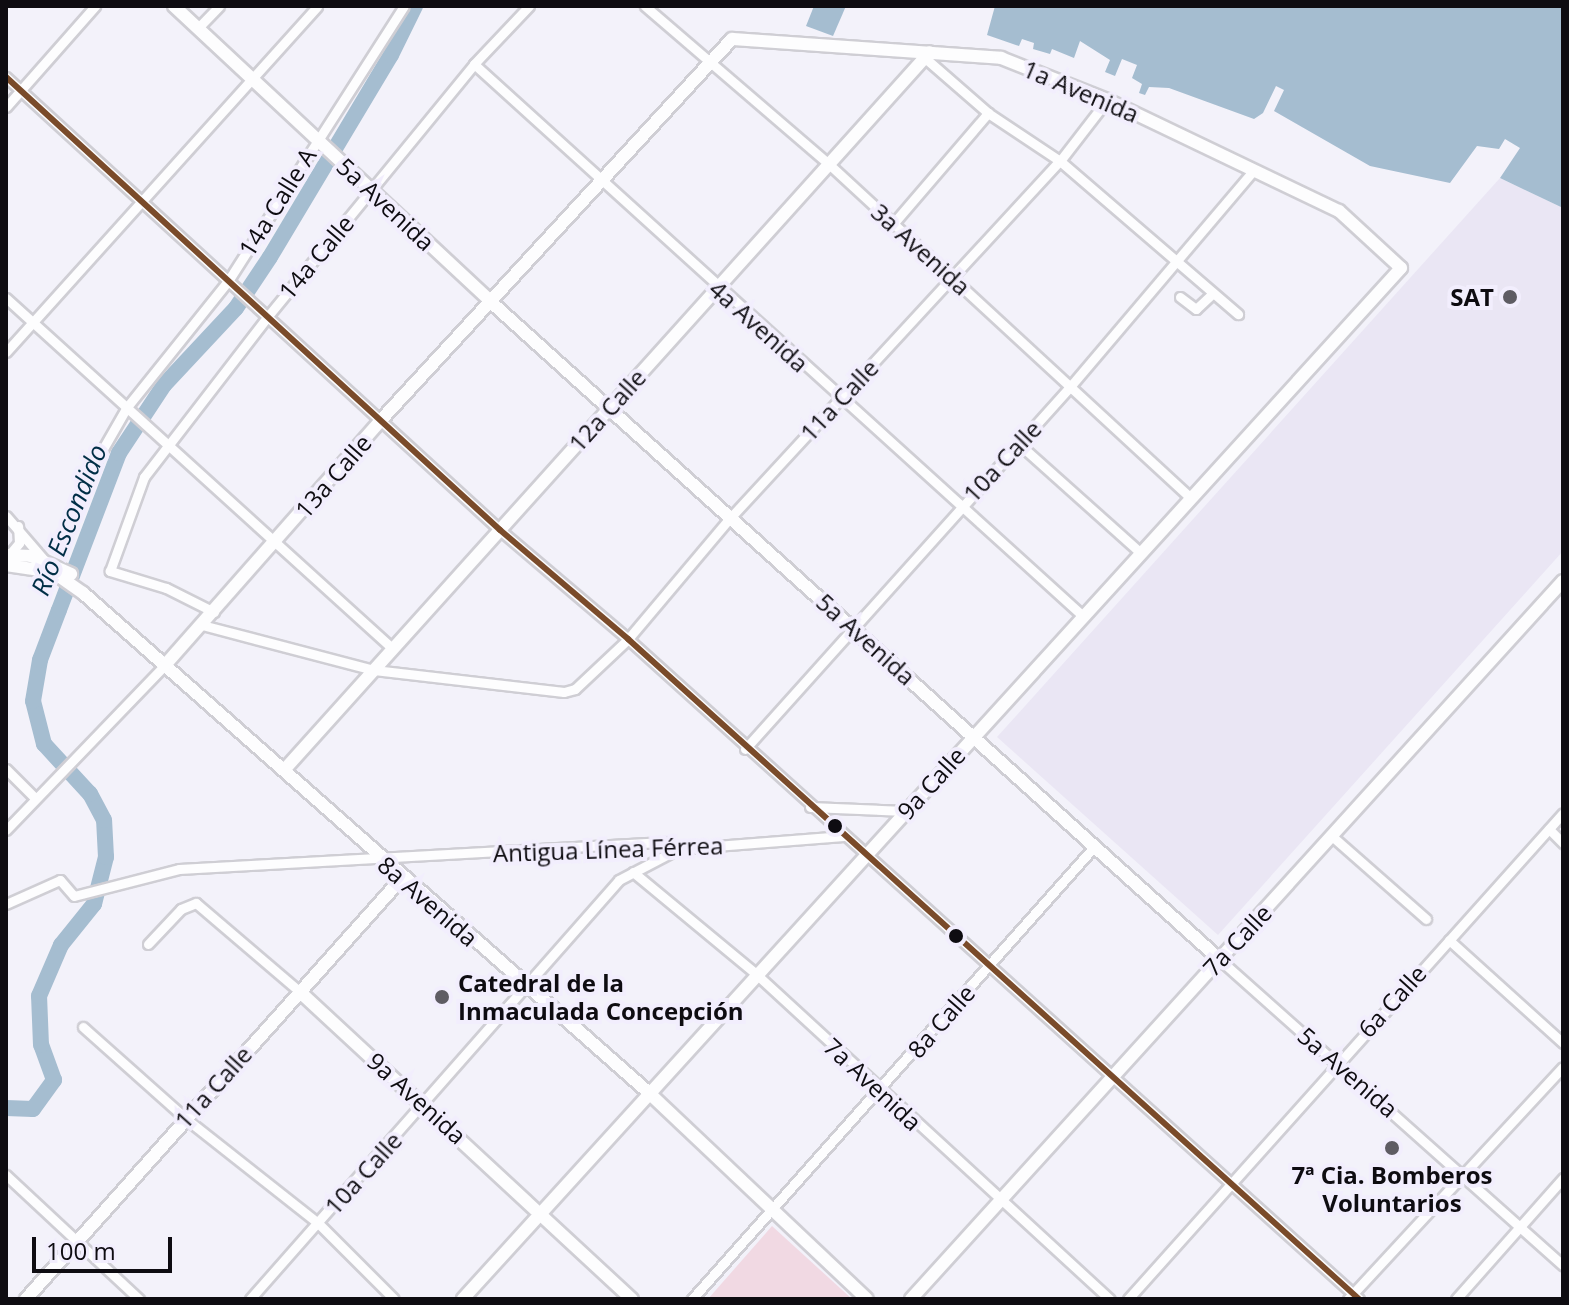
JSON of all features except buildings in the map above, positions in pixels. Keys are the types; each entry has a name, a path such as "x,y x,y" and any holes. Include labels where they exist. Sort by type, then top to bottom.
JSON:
{"street":[{"path":"6,107 95,6"},
{"name":"5a Avenida","path":"174,6 492,303 853,627 1093,848 1522,1226 1563,1266"},
{"path":"198,28 219,6"},
{"path":"6,352 317,6"},
{"name":"14a Calle","path":"214,612 166,588 116,576 110,569 138,490 167,443 265,313 372,190 474,64 529,6"},
{"name":"3a Avenida","path":"645,6 706,62 831,166 1191,498"},
{"name":"14a Calle A","path":"92,468 130,410 229,282 403,8"},
{"name":"1a Avenida","path":"721,46 747,37 927,55 1001,58 1107,100 1339,211 1401,268"},
{"name":"13a Calle","path":"6,830 81,747 214,612 381,420 492,303 721,46"},
{"path":"927,55 988,113 1060,161 1238,314"},
{"name":"12a Calle","path":"285,769 717,288 831,166 927,55"},
{"name":"4a Avenida","path":"474,64 598,181 1083,616"},
{"path":"6,77 500,530 628,639 745,749 1354,1297 1563,1067"},
{"name":"11a Calle","path":"374,670 564,692 580,685 628,639 730,518 1060,161 1107,100"},
{"path":"892,225 988,113"},
{"name":"10a Calle","path":"745,749 1069,388 1254,170"},
{"name":"9a Calle","path":"463,1299 755,973 1401,268"},
{"path":"1180,297 1196,309 1213,293"},
{"path":"6,298 393,649"},
{"path":"1019,444 1141,553"},
{"name":"8a Avenida","path":"6,516 18,526 45,561 89,594 285,769 380,859 648,1092 867,1299"},
{"path":"7,558 19,543 18,526"},
{"name":"8a Avenida","path":"7,558 45,561"},
{"name":"8a Avenida","path":"7,558 64,574"},
{"name":"7a Calle","path":"911,1299 1219,959 1558,597 1563,581"},
{"path":"202,625 374,670"},
{"path":"6,769 37,795"},
{"path":"810,807 905,811"},
{"name":"6a Calle","path":"1128,1299 1336,1062 1563,813"},
{"path":"1549,829 1563,843"},
{"name":"Antigua Línea Férrea","path":"6,904 60,880 74,896 104,891 179,869 664,842 678,849 843,836"},
{"path":"1333,837 1426,919"},
{"name":"8a Calle","path":"692,1299 1093,848"},
{"name":"10a Calle","path":"250,1299 527,989 619,880 678,849"},
{"name":"7a Avenida","path":"633,872 755,973 879,1092 1110,1299"},
{"name":"11a Calle","path":"26,1299 402,878"},
{"name":"9a Avenida","path":"148,944 181,909 196,903 425,1104 632,1299"},
{"path":"1449,940 1563,1043"},
{"path":"83,1027 185,1118 318,1223 394,1299"},
{"path":"6,1175 139,1299"},
{"path":"1456,1299 1563,1178"}],"shaded area":[{"path":"1500,178 1563,208 1563,551 1218,935 997,737"},
{"path":"772,1226 852,1299 708,1299"}],"water":[{"path":"814,6 846,6 833,36 806,26"},
{"path":"995,6 1563,6 1563,208 1500,178 1520,148 1505,139 1499,149 1477,146 1450,183 1370,166 1274,111 1284,90 1276,86 1263,113 1254,119 1169,88 1149,87 1145,95 1139,93 1142,84 1132,78 1137,65 1122,59 1115,76 1105,72 1110,60 1080,41 1074,58 1052,49 1050,54 1033,49 1034,43 1022,39 1019,46 987,35"}],"waterway":[{"name":"Río Escondido","path":"6,1108 33,1109 54,1080 41,1045 39,996 61,945 94,904 106,857 104,820 90,794 44,744 33,701 40,660 119,453 164,385 236,308 270,257 391,55 415,6"}],"transit line":[{"path":"6,77 500,530 628,639 1359,1299"}],"place":[{"name":"SAT","path":"1510,297"},
{"name":"Catedral de la Inmaculada Concepción","path":"442,997"},
{"name":"7ª Cia. Bomberos Voluntarios","path":"1392,1148"}]}
